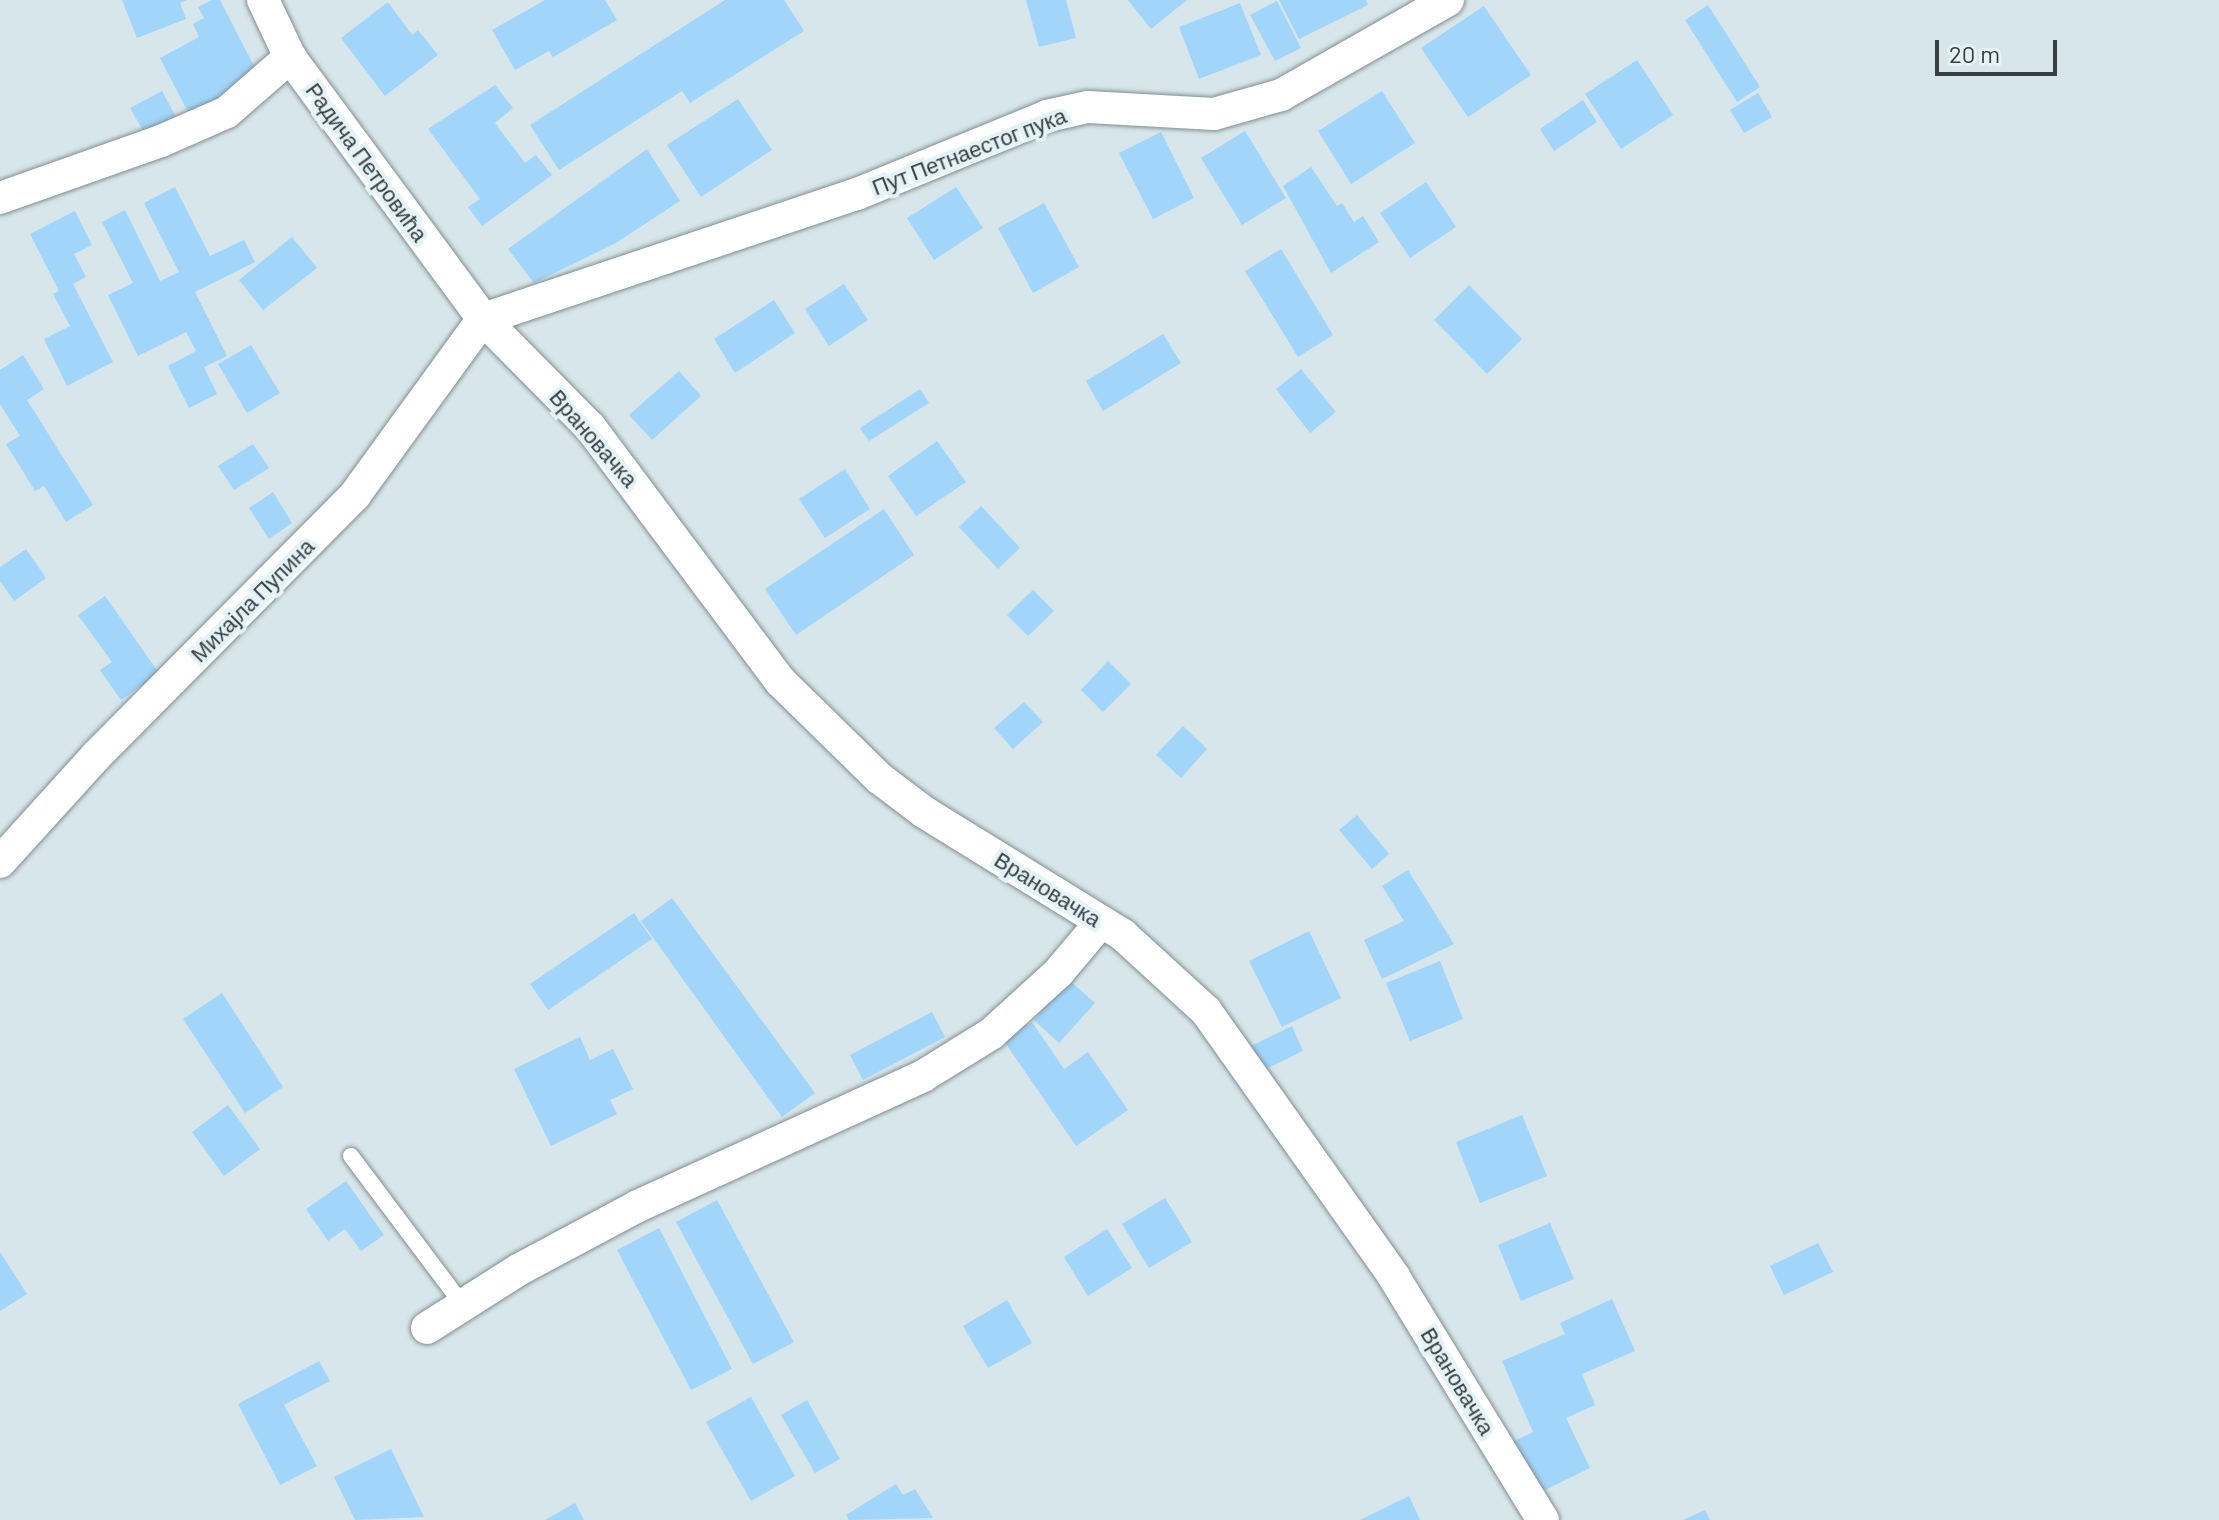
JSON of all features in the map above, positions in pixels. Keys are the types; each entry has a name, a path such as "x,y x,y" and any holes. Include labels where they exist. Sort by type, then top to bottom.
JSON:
{"street":[{"name":"Радича Петровића","path":"263,0 290,57 483,319"},
{"name":"Пут Петнаестог пука","path":"483,319 857,194 1047,116 1102,107 1214,114 1281,95 1448,0"},
{"path":"0,198 161,141 227,112 290,57"},
{"name":"Михајла Пупина","path":"0,862 96,756 355,495 483,319"},
{"name":"Врановачка","path":"483,319 590,427 780,681 822,725 924,812 1101,922 1206,1011 1394,1277 1543,1520"},
{"path":"427,1328 638,1206 934,1069 991,1034 1058,973 1101,922"}],"lane":[{"path":"351,1156 463,1305"}],"building":[{"path":"122,0 187,0 180,3 186,19 137,38"},
{"path":"212,0 220,0 258,74 227,90 232,99 192,120 160,58 199,37 193,24 204,18 198,7"},
{"path":"545,0 605,0 617,20 553,57 549,51 515,70 492,30"},
{"path":"725,0 784,0 804,31 690,103 682,91 559,170 530,125"},
{"path":"1026,0 1066,0 1076,38 1039,47"},
{"path":"1128,0 1187,0 1151,29"},
{"path":"1279,0 1366,0 1368,5 1299,39"},
{"path":"1277,1 1301,48 1275,61 1250,15"},
{"path":"388,2 412,35 418,30 438,55 385,96 341,38"},
{"path":"1240,3 1261,55 1199,79 1179,27"},
{"path":"1708,5 1760,87 1737,102 1685,20"},
{"path":"1484,6 1531,75 1468,117 1421,48"},
{"path":"1637,60 1673,115 1621,149 1585,94"},
{"path":"495,85 513,108 495,123 525,163 536,155 552,175 482,226 468,207 480,199 428,129"},
{"path":"162,91 176,117 145,134 130,108"},
{"path":"1382,91 1415,143 1351,184 1318,131"},
{"path":"1758,93 1772,117 1744,133 1730,110"},
{"path":"738,99 772,150 701,197 667,145"},
{"path":"1583,100 1597,122 1554,151 1540,129"},
{"path":"1245,131 1286,198 1242,225 1201,158"},
{"path":"1161,132 1194,198 1153,219 1119,153"},
{"path":"647,149 680,201 616,243 534,283 508,249"},
{"path":"1311,167 1337,206 1342,203 1354,222 1363,216 1379,242 1331,273 1283,186"},
{"path":"1426,182 1456,227 1410,258 1380,213"},
{"path":"175,187 210,256 244,240 255,262 195,292 227,356 204,367 217,394 189,408 168,366 196,351 186,332 138,356 108,295 133,283 102,222 125,210 160,281 179,272 144,203"},
{"path":"956,187 983,228 934,260 907,218"},
{"path":"1044,203 1079,267 1033,293 998,228"},
{"path":"75,211 92,245 74,254 86,277 73,284 113,362 67,386 44,339 70,326 53,294 59,291 30,234"},
{"path":"292,237 317,268 263,310 239,280"},
{"path":"1281,249 1333,335 1298,357 1245,271"},
{"path":"844,284 868,320 829,346 805,309"},
{"path":"1469,285 1522,339 1487,374 1434,320"},
{"path":"774,300 795,333 735,373 714,339"},
{"path":"1163,334 1181,363 1103,411 1086,381"},
{"path":"251,345 280,393 247,413 218,364"},
{"path":"23,355 44,389 27,400 93,505 66,522 44,486 35,491 6,444 20,436 0,404 0,370"},
{"path":"1301,369 1336,412 1310,433 1276,389"},
{"path":"679,371 701,396 652,440 629,415"},
{"path":"920,389 929,403 869,441 860,428"},
{"path":"937,441 966,482 916,516 888,476"},
{"path":"253,444 269,468 234,490 218,466"},
{"path":"845,469 870,509 825,538 799,499"},
{"path":"273,492 292,523 269,539 249,508"},
{"path":"981,506 1020,548 998,569 959,527"},
{"path":"884,509 914,555 796,635 765,589"},
{"path":"26,549 46,578 14,601 0,581 0,567"},
{"path":"1033,590 1054,611 1028,636 1007,615"},
{"path":"105,596 159,673 121,700 100,670 112,662 78,615"},
{"path":"1108,661 1131,684 1103,712 1081,690"},
{"path":"1024,702 1043,722 1013,749 994,728"},
{"path":"1183,726 1207,749 1181,778 1156,755"},
{"path":"1357,815 1389,854 1372,869 1339,830"},
{"path":"1408,870 1454,944 1382,979 1364,940 1404,921 1382,886"},
{"path":"672,898 815,1093 782,1117 641,921"},
{"path":"634,913 652,939 548,1010 530,984"},
{"path":"1309,931 1341,998 1282,1027 1249,961"},
{"path":"1440,961 1463,1019 1410,1041 1386,983"},
{"path":"1069,980 1095,1003 1059,1043 1034,1020"},
{"path":"222,993 283,1087 245,1113 183,1019"},
{"path":"932,1012 945,1037 863,1080 850,1055"},
{"path":"1032,1022 1064,1069 1088,1052 1128,1110 1076,1146 1004,1041"},
{"path":"1292,1026 1303,1051 1262,1071 1251,1046"},
{"path":"580,1037 590,1060 613,1049 633,1089 610,1100 617,1114 551,1146 514,1069"},
{"path":"228,1105 260,1149 224,1176 192,1132"},
{"path":"1522,1115 1547,1176 1480,1203 1456,1142"},
{"path":"346,1181 384,1235 361,1251 345,1229 328,1241 306,1209"},
{"path":"1165,1198 1192,1242 1149,1268 1122,1224"},
{"path":"717,1200 794,1342 753,1364 676,1222"},
{"path":"1550,1223 1574,1279 1521,1301 1498,1245"},
{"path":"659,1228 732,1369 691,1390 617,1250"},
{"path":"1107,1229 1132,1268 1088,1296 1064,1257"},
{"path":"1818,1243 1833,1272 1784,1295 1770,1266"},
{"path":"0,1252 27,1294 0,1311"},
{"path":"1612,1299 1635,1351 1582,1374 1595,1405 1566,1418 1590,1468 1537,1494 1512,1442 1533,1432 1502,1361 1565,1334 1560,1323"},
{"path":"1007,1300 1032,1343 988,1368 963,1326"},
{"path":"319,1361 330,1381 284,1405 317,1466 280,1485 238,1404"},
{"path":"751,1397 795,1476 751,1501 706,1422"},
{"path":"807,1400 840,1459 815,1473 781,1415"},
{"path":"391,1449 424,1517 355,1520 334,1477"},
{"path":"896,1484 903,1495 915,1489 933,1518 849,1520 846,1515"},
{"path":"1409,1496 1420,1520 1360,1520"},
{"path":"575,1503 584,1520 545,1520"},
{"path":"1705,1510 1710,1520 1683,1520"}]}
